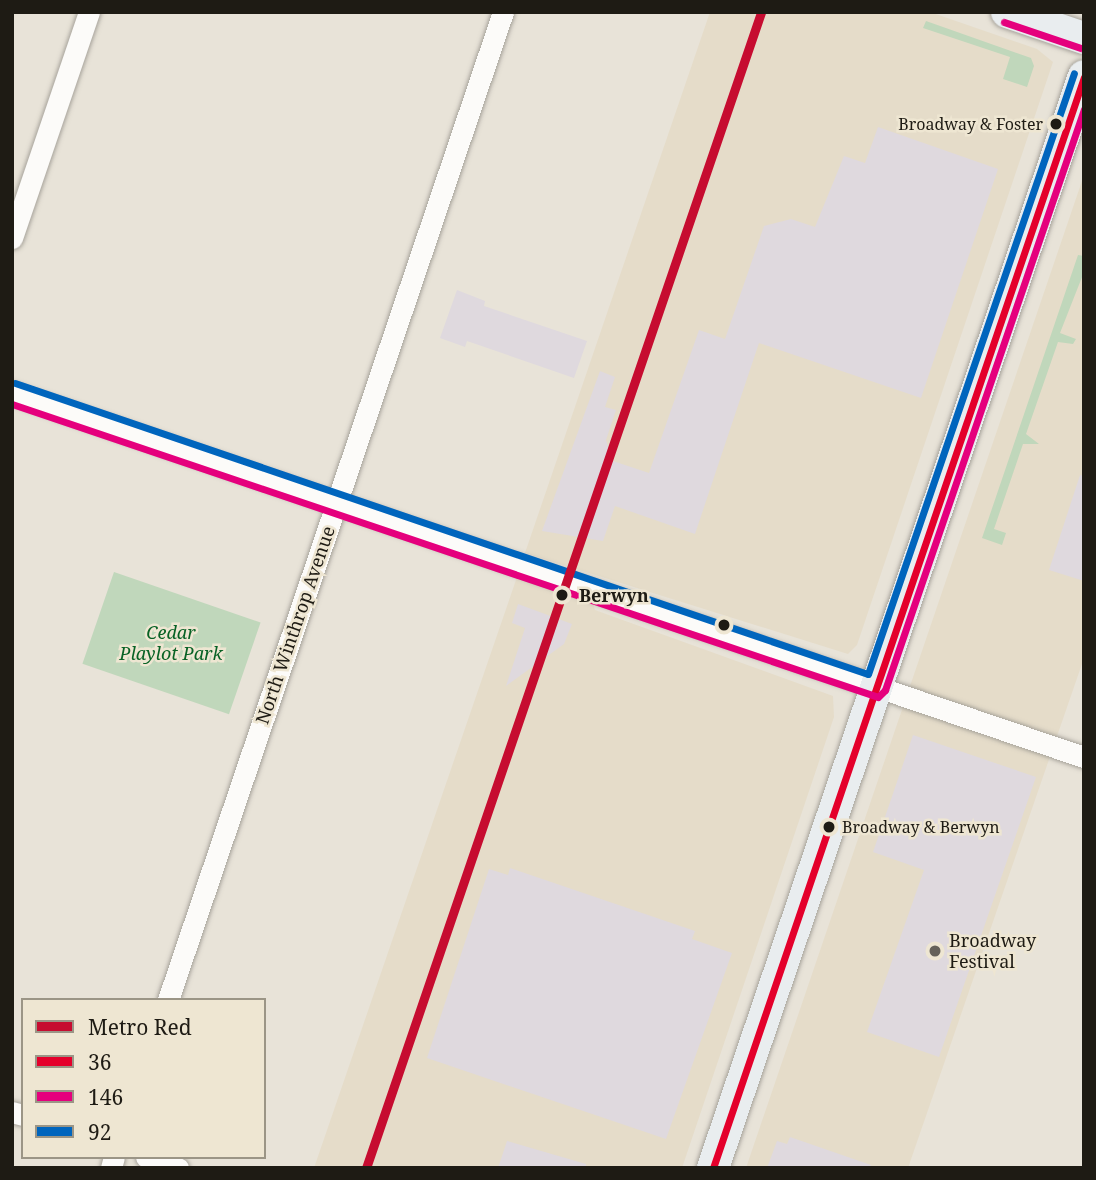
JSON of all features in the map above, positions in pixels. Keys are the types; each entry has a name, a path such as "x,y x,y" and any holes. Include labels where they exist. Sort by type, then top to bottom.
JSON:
{"main road":[{"path":"1007,12 1084,38"},
{"path":"713,1168 1084,76"}],"street":[{"path":"12,238 89,12"},
{"name":"North Winthrop Avenue","path":"169,998 503,12"},
{"path":"12,393 1084,757"},
{"path":"152,1159 178,1168"}],"shaded area":[{"path":"710,12 930,12 1037,49 1053,62 857,645 848,654 525,553"},
{"path":"1084,175 1084,658 908,1168 746,1168"},
{"path":"517,577 592,600 595,610 833,696 834,717 682,1168 314,1168"}],"green space":[{"path":"926,21 1031,58 1034,66 1027,87 1003,79 1010,57 923,28"},
{"path":"1078,255 1084,256 1084,272 1060,333 1076,339 1073,344 1058,342 1026,434 1039,444 1023,444 994,529 1006,533 1002,545 982,538"},
{"name":"Cedar Playlot Park","path":"114,572 261,622 229,714 82,664"}],"building":[{"path":"878,127 998,169 921,398 759,343 695,534 615,506 603,541 542,531 600,371 615,377 605,407 616,410 606,440 613,461 649,473 699,330 725,339 764,226 791,219 815,227 844,156 865,163"},
{"path":"457,290 485,301 484,306 587,341 574,378 467,341 465,347 440,338"},
{"path":"1080,475 1084,476 1084,581 1049,570"},
{"path":"518,604 572,624 564,644 506,686 525,628 512,623"},
{"name":"Broadway Festival","path":"913,735 1036,777 939,1057 867,1032 924,870 873,852"},
{"path":"510,868 695,931 692,939 732,953 666,1139 427,1058 489,869 508,875"},
{"path":"790,1137 871,1165 870,1168 767,1168 777,1141 787,1144"},
{"path":"507,1141 586,1164 586,1168 498,1168"}],"metro line":[{"name":"Red","path":"366,1168 761,12"}],"transit line":[{"name":"146","path":"1004,22 1081,48"},
{"name":"92","path":"15,383 868,674 1074,73"},
{"name":"36","path":"713,1168 1084,77"},
{"name":"146","path":"12,404 878,697 885,690 1084,109"}],"place":[{"name":"Broadway & Foster","path":"1056,124"},
{"name":"Berwyn","path":"562,595"},
{"name":"Broadway & Berwyn","path":"829,827"},
{"name":"Broadway Festival","path":"935,951"}]}
